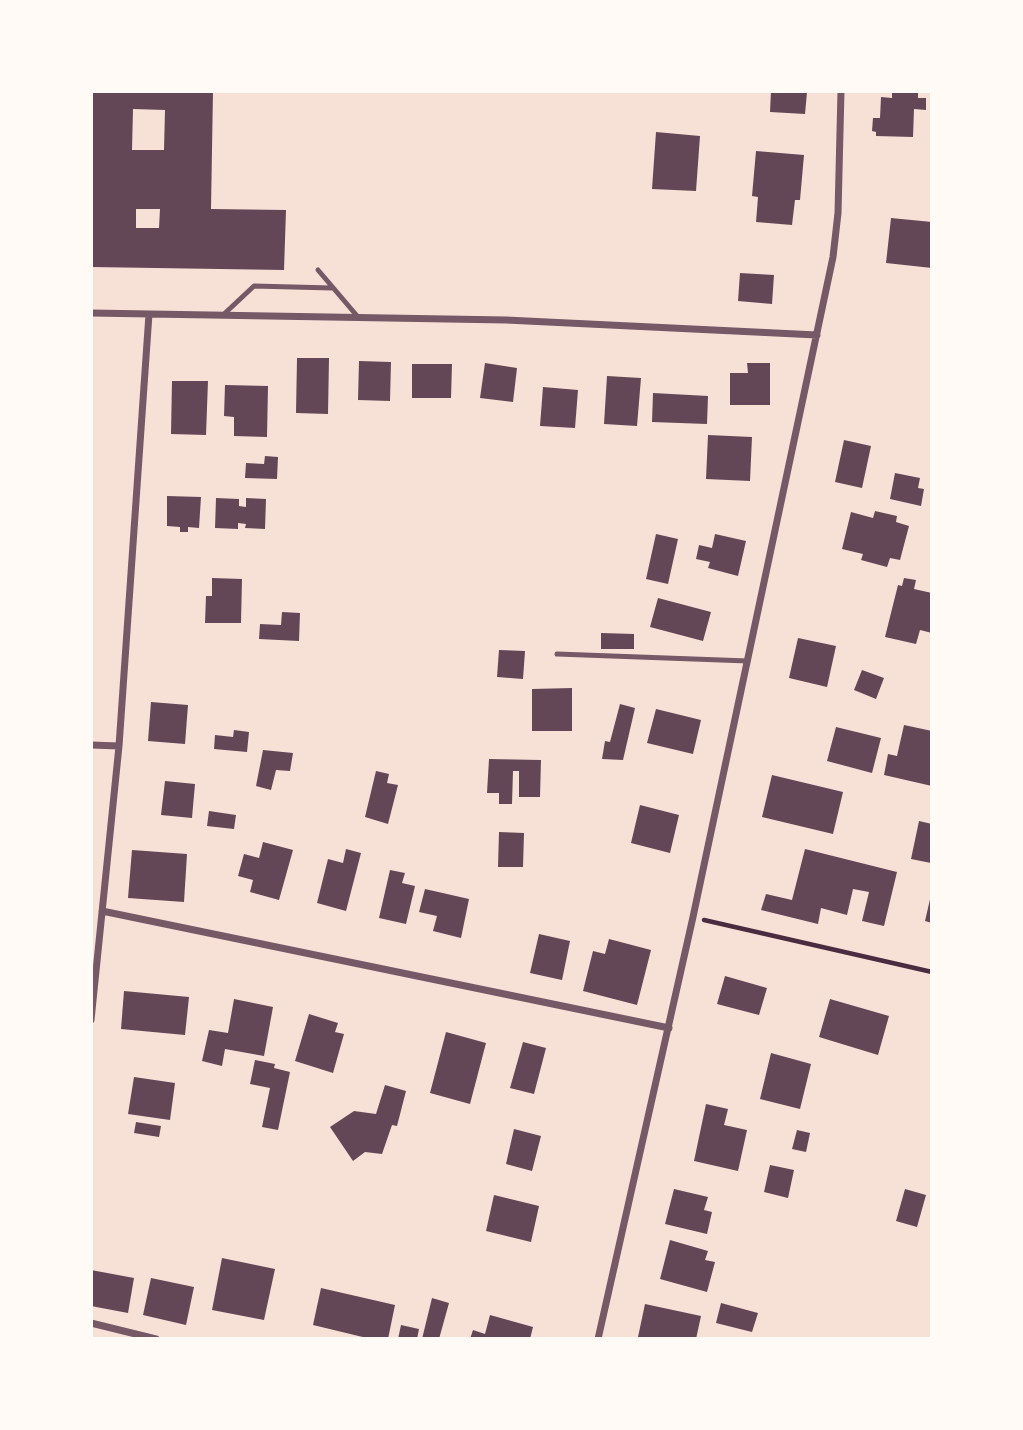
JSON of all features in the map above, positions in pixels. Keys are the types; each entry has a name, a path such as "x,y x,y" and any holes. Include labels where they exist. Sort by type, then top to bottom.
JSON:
{"street":[{"path":"598,1339 669,1028 817,335 838,213 841,91"},
{"path":"91,313 506,320 817,335"},
{"path":"91,1020 119,746 149,314"},
{"path":"91,745 119,746"},
{"path":"102,911 669,1028"},
{"path":"91,1323 156,1339"}],"lane":[{"path":"318,271 358,317"},
{"path":"223,315 254,286 332,288"},
{"path":"557,654 748,662"}],"path":[{"path":"693,917 932,972"}],"building":[{"path":"91,91 213,91 211,209 286,210 284,270 91,267","holes":["133,109 165,110 164,150 132,150","136,209 160,209 159,228 136,228"]},
{"path":"771,91 807,92 805,114 770,112"},
{"path":"892,92 918,93 918,98 926,98 926,110 914,109 913,137 876,136 876,132 872,131 873,118 880,118 881,97 892,98"},
{"path":"656,132 700,136 696,191 652,189"},
{"path":"756,151 804,155 800,200 795,200 792,225 756,222 758,197 752,196"},
{"path":"891,218 932,222 932,268 886,263"},
{"path":"740,273 774,275 772,304 738,301"},
{"path":"297,358 329,358 328,414 296,413"},
{"path":"359,361 391,362 390,401 358,400"},
{"path":"485,363 517,368 513,402 480,398"},
{"path":"747,363 770,363 770,405 730,405 730,373 748,373"},
{"path":"412,364 452,364 451,398 412,398"},
{"path":"607,376 641,378 637,426 604,424"},
{"path":"172,381 208,381 206,435 171,434"},
{"path":"225,385 268,386 267,437 234,436 234,417 224,416"},
{"path":"543,387 578,390 575,428 540,426"},
{"path":"653,393 708,396 707,424 652,422"},
{"path":"708,435 752,437 750,481 706,479"},
{"path":"844,440 871,446 862,488 835,482"},
{"path":"265,456 278,457 277,479 245,478 246,463 264,464"},
{"path":"895,473 920,478 918,488 924,489 921,506 890,499"},
{"path":"167,496 201,497 199,528 188,527 188,532 180,532 180,527 167,526"},
{"path":"216,498 239,499 239,506 246,507 246,498 266,499 265,529 245,528 246,524 238,523 238,529 215,528"},
{"path":"875,511 897,516 896,522 909,526 900,560 890,558 887,567 861,560 863,554 842,549 851,512 873,518"},
{"path":"656,534 678,539 668,584 646,579"},
{"path":"715,534 746,541 738,576 708,568 710,562 696,559 699,545 712,548"},
{"path":"212,578 242,579 241,623 205,623 206,596 212,596"},
{"path":"904,578 916,580 914,589 932,593 932,633 920,630 916,644 885,637 898,585 902,586"},
{"path":"658,598 711,612 703,641 650,627"},
{"path":"282,612 300,613 299,641 259,639 260,624 281,625"},
{"path":"601,633 634,634 634,649 601,649"},
{"path":"798,638 836,646 827,687 789,678"},
{"path":"499,650 525,651 523,679 497,677"},
{"path":"862,670 884,678 876,699 854,690"},
{"path":"572,688 572,731 532,731 532,689"},
{"path":"151,702 188,705 185,744 148,741"},
{"path":"620,704 635,708 623,760 602,759 605,741 610,742"},
{"path":"656,709 701,720 693,754 647,743"},
{"path":"904,725 932,731 932,786 884,775 888,754 897,756"},
{"path":"836,727 881,738 872,773 827,761"},
{"path":"234,730 249,732 247,752 214,749 215,735 233,737"},
{"path":"263,750 293,753 290,771 276,770 271,790 256,786"},
{"path":"489,759 541,760 540,797 519,797 519,771 513,771 512,804 499,804 499,793 487,793"},
{"path":"376,771 389,774 387,783 398,785 388,824 365,817"},
{"path":"772,775 843,792 833,834 762,817"},
{"path":"165,781 195,784 192,818 161,815"},
{"path":"640,805 679,815 670,853 631,843"},
{"path":"209,811 236,815 234,829 207,826"},
{"path":"919,821 932,824 931,863 911,859"},
{"path":"499,832 524,833 523,867 498,867"},
{"path":"263,842 293,850 279,900 250,892 253,880 238,876 244,854 259,858"},
{"path":"346,849 361,853 346,911 317,903 328,859 343,863"},
{"path":"805,849 897,872 884,926 862,921 869,892 853,889 847,915 821,908 818,924 761,910 766,894 792,900"},
{"path":"132,850 187,854 184,902 128,898"},
{"path":"390,870 405,873 402,883 415,886 406,924 379,918"},
{"path":"425,889 469,899 461,938 433,931 437,916 419,912"},
{"path":"932,895 932,923 925,921"},
{"path":"539,934 570,941 562,980 530,973"},
{"path":"609,939 651,950 637,1005 583,991 593,951 605,954"},
{"path":"725,976 767,988 759,1015 717,1004"},
{"path":"124,991 189,997 185,1035 121,1029"},
{"path":"234,999 273,1007 264,1056 225,1049 222,1066 202,1061 209,1030 228,1033"},
{"path":"830,999 889,1016 878,1055 819,1037"},
{"path":"309,1014 338,1023 335,1032 344,1034 333,1073 295,1061"},
{"path":"446,1032 486,1043 470,1104 430,1093"},
{"path":"523,1042 546,1048 534,1094 510,1088"},
{"path":"771,1053 811,1064 800,1109 760,1099"},
{"path":"255,1060 275,1064 274,1068 290,1072 278,1130 262,1127 270,1088 250,1084"},
{"path":"134,1077 175,1083 170,1120 128,1114"},
{"path":"385,1085 406,1091 397,1126 392,1125 382,1154 365,1152 353,1161 330,1127 354,1111 376,1114"},
{"path":"706,1104 728,1109 724,1125 747,1130 738,1171 694,1161"},
{"path":"136,1122 161,1126 159,1137 134,1133"},
{"path":"514,1129 541,1136 532,1171 506,1164"},
{"path":"797,1130 810,1133 806,1152 792,1149"},
{"path":"770,1165 794,1170 788,1198 764,1192"},
{"path":"674,1189 708,1197 704,1210 712,1212 707,1234 665,1224"},
{"path":"905,1189 926,1195 917,1227 896,1221"},
{"path":"494,1195 539,1206 531,1242 486,1231"},
{"path":"670,1240 708,1251 705,1260 715,1262 707,1292 660,1279"},
{"path":"222,1258 275,1269 264,1320 212,1310"},
{"path":"91,1270 134,1278 128,1313 91,1306"},
{"path":"151,1278 194,1287 186,1325 143,1315"},
{"path":"321,1288 395,1305 388,1339 371,1339 313,1325"},
{"path":"432,1298 449,1303 439,1339 422,1339"},
{"path":"721,1303 758,1313 752,1332 716,1323"},
{"path":"645,1304 701,1316 696,1339 638,1337"},
{"path":"490,1315 533,1327 530,1339 470,1339 473,1330 485,1334"},
{"path":"401,1325 419,1329 417,1339 398,1339"}]}
